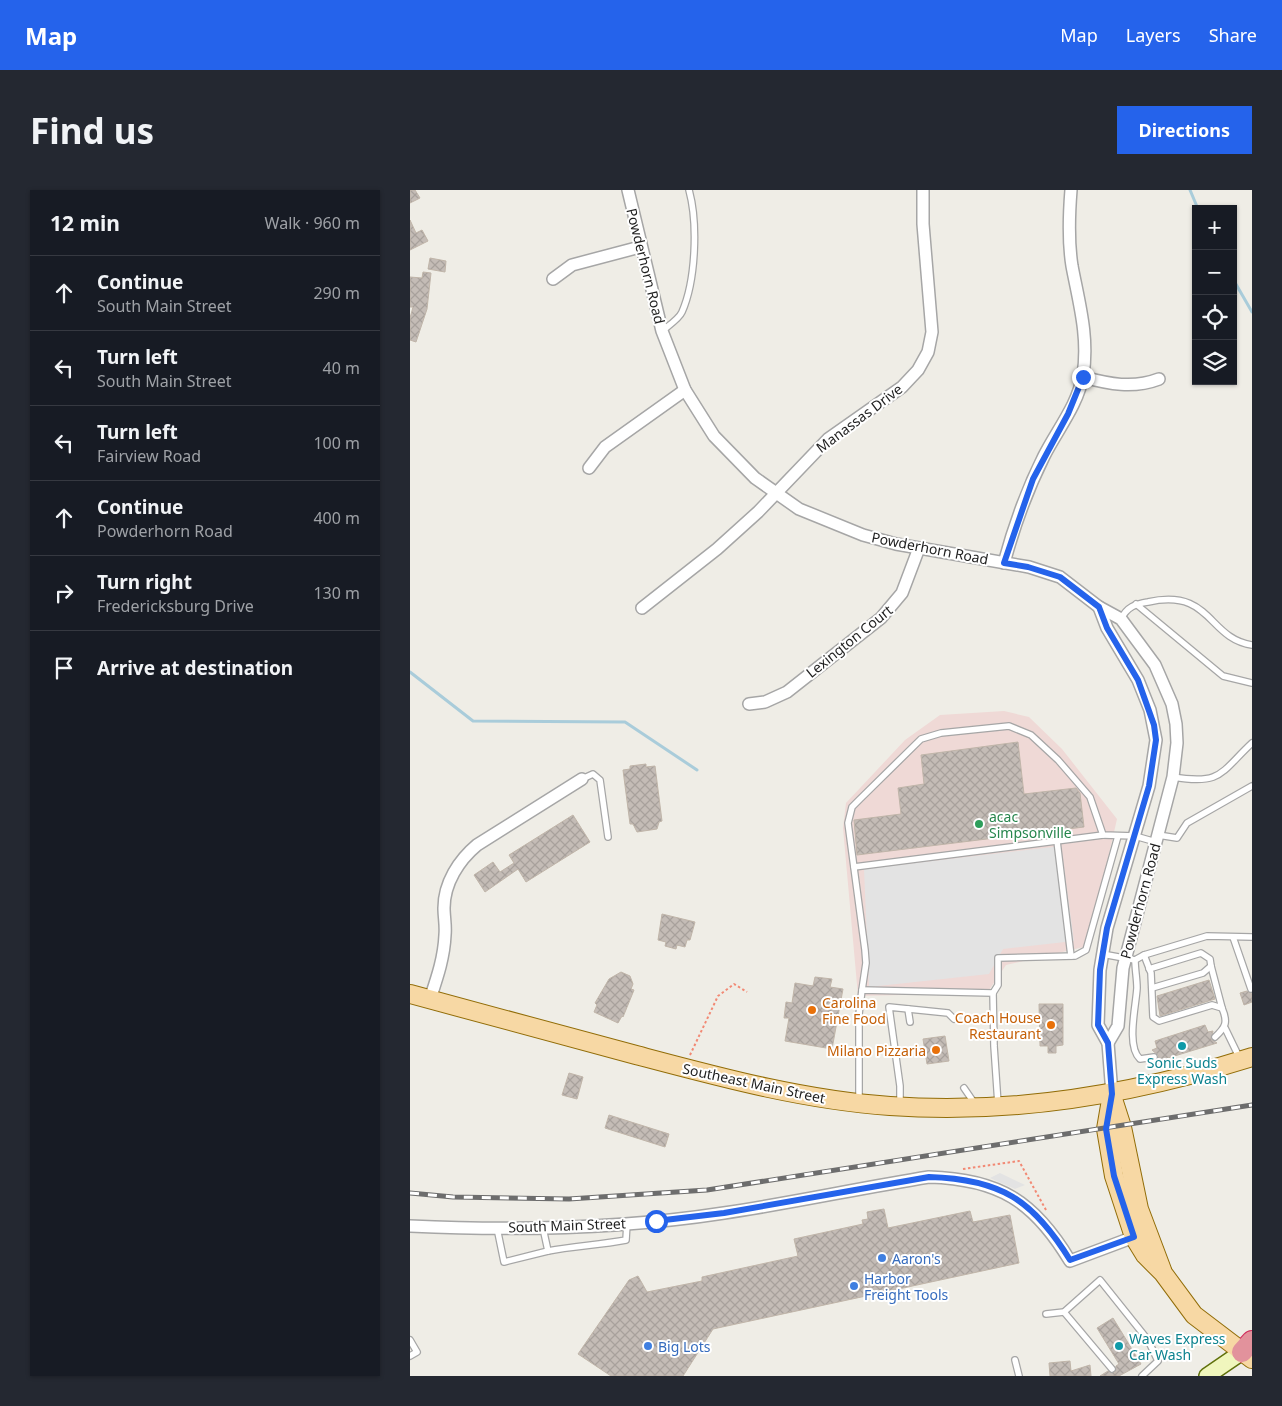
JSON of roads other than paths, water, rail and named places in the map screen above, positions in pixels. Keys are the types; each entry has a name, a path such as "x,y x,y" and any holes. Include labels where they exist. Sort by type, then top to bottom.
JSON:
{"main road":[{"name":"Southeast Main Street","path":"410,994 684,1068 785,1092 859,1103 900,1106 977,1107 1112,1094 1184,1077 1246,1059"},
{"path":"1112,1094 1106,1129 1114,1176 1134,1237 1145,1255 1163,1273 1194,1315 1249,1351"},
{"path":"1112,1094 1122,1127 1139,1209 1163,1273"}],"street":[{"name":"Powderhorn Road","path":"628,190 640,247 662,331 685,390 709,428 728,452 755,478 799,509 833,525 863,535 919,548 1028,567 1060,577 1099,607 1121,619 1155,665 1172,704 1177,743 1173,778 1118,1003 1118,1026 1108,1043"},
{"name":"Manassas Drive","path":"642,608 717,549 776,493 828,439 902,387 923,362 932,332 923,224 923,190"},
{"path":"1004,563 1033,479 1068,414 1083,377 1086,349 1083,319 1072,264 1069,234 1070,190"},
{"path":"554,279 572,265 640,247"},
{"path":"1083,377 1124,385 1141,384 1159,379"},
{"path":"589,468 605,447 685,390"},
{"name":"Lexington Court","path":"749,704 765,702 786,692 881,618 902,593 919,548"},
{"name":"Powderhorn Road","path":"1099,607 1107,628 1138,680 1154,725 1156,740 1154,762 1135,836 1112,911 1102,954 1098,1025 1108,1043 1112,1094"},
{"path":"430,999 440,968 446,933 445,897 452,875 463,859 477,845 582,779"},
{"name":"South Main Street","path":"410,1226 543,1228 627,1223 724,1213 929,1177 958,1178 976,1182 1018,1200 1036,1213 1070,1260 1134,1237"},
{"path":"1208,1376 1249,1351"}],"lane":[{"path":"662,331 681,314 693,269 694,206 689,190"},
{"path":"1121,619 1126,610 1136,604 1159,599 1182,600 1194,604 1236,641 1252,645"},
{"path":"1136,604 1223,676 1252,682"},
{"path":"859,1103 859,1014 866,963 848,823 852,807 900,757 921,739 941,733 1009,726 1031,735 1058,760 1090,797 1103,835"},
{"path":"1173,778 1199,781 1219,775 1233,765 1252,743"},
{"path":"582,779 593,774 600,780 608,837"},
{"path":"854,867 1103,835 1177,838 1186,823 1252,786"},
{"path":"998,1106 994,1046 994,993 998,985 998,958 1071,956 1081,954 1086,950 1118,836"},
{"path":"1058,841 1071,956"},
{"path":"1102,954 1130,959 1207,936 1252,937"},
{"path":"1233,937 1251,989"},
{"path":"1149,969 1201,954 1210,959 1226,1019 1225,1028 1215,1038"},
{"path":"1144,955 1149,969 1152,988 1153,1017 1159,1021 1212,1005 1222,1008"},
{"path":"1130,959 1137,986 1133,1040 1135,1054 1140,1059 1154,1057"},
{"path":"1152,988 1203,973 1211,966"},
{"path":"862,990 994,993"},
{"path":"900,1106 900,1086 889,1007 948,1013 954,1019"},
{"path":"908,1009 910,1022"},
{"path":"1225,1028 1246,1059"},
{"path":"964,1088 977,1107"},
{"path":"497,1228 504,1262 581,1245 593,1247 626,1240 627,1223"},
{"path":"543,1228 548,1251"},
{"path":"1046,1314 1064,1312 1100,1280 1148,1340 1158,1362 1142,1376"},
{"path":"1064,1312 1112,1369"},
{"path":"410,1340 417,1352 410,1356"},
{"path":"1015,1360 1019,1376"}],"waterway":[{"path":"1190,190 1196,205"},
{"path":"1237,286 1252,312"},
{"path":"410,672 473,721 625,722 697,770"}],"railway":[{"path":"410,1193 453,1197 569,1199 707,1190 1252,1105"}],"place":[{"name":"acac Simpsonville","path":"979,824"},
{"name":"Carolina Fine Food","path":"812,1010"},
{"name":"Coach House Restaurant","path":"1051,1025"},
{"name":"Sonic Suds Express Wash","path":"1182,1046"},
{"name":"Milano Pizzaria","path":"936,1050"},
{"name":"Aaron's","path":"882,1258"},
{"name":"Harbor Freight Tools","path":"854,1286"},
{"name":"Big Lots","path":"648,1346"},
{"name":"Waves Express Car Wash","path":"1119,1346"}]}
